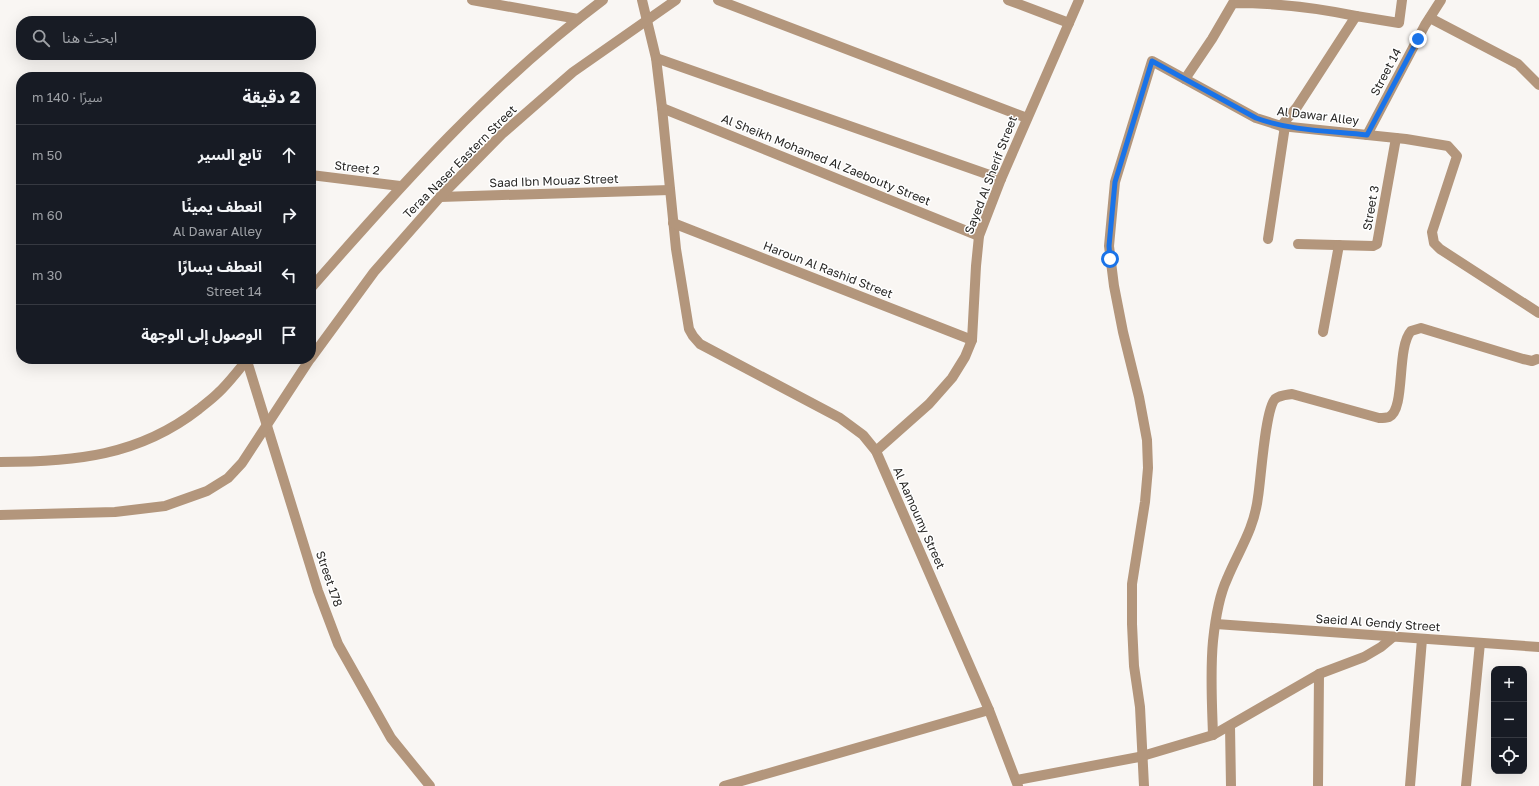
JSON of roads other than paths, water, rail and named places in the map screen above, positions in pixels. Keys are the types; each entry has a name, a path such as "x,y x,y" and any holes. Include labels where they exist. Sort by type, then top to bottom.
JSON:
{"street":[{"path":"472,0 578,19"},
{"name":"Teraa Naser Eastern Street","path":"316,282 400,186 485,100 578,19 603,0"},
{"path":"642,0 656,58 674,223"},
{"name":"Teraa Naser Eastern Street","path":"316,351 374,272 440,197 502,134 573,72 676,0"},
{"path":"718,0 1027,118"},
{"path":"1008,0 1069,23"},
{"name":"Sayed Al Sherif Street","path":"876,451 929,404 952,378 965,357 972,340 979,236 1001,179 1079,0"},
{"path":"1185,79 1212,39 1233,2 1293,5 1399,23 1402,0"},
{"name":"Street 14","path":"1367,135 1441,0"},
{"path":"1268,239 1283,126 1356,16"},
{"path":"1430,18 1518,64 1539,85"},
{"path":"656,58 1001,179"},
{"name":"Al Dawar Alley","path":"1143,756 1140,707 1134,666 1132,584 1145,502 1148,468 1147,440 1139,398 1122,332 1109,246 1115,182 1152,61 1256,118 1283,126 1396,138 1448,146 1457,156 1432,232 1434,243 1440,249 1539,313"},
{"name":"Al Sheikh Mohamed Al Zaebouty Street","path":"662,108 979,236"},
{"name":"Street 3","path":"1298,244 1376,245 1378,242 1396,138"},
{"name":"Street 2","path":"316,176 400,186"},
{"name":"Saad Ibn Mouaz Street","path":"440,197 670,190"},
{"name":"Haroun Al Rashid Street","path":"674,223 972,340"},
{"name":"Al Aamoumy Street","path":"674,223 676,249 689,329 700,344 840,418 863,435 876,451 989,710 999,739 1018,783"},
{"path":"1323,332 1339,245"},
{"path":"1213,735 1212,675 1213,641 1216,624 1226,580 1252,526 1258,500 1268,418 1272,404 1276,398 1292,394 1379,418 1389,417 1395,411 1398,401 1405,341 1411,331 1421,328 1523,359 1532,361 1537,359"},
{"path":"0,462 55,460 100,455 142,442 182,422 217,394 243,364"},
{"name":"Street 178","path":"248,364 266,427 318,591 338,644 391,738 430,786"},
{"name":"Teraa Naser Eastern Street","path":"0,515 115,512 165,506 207,491 228,478 242,463 307,364"},
{"name":"Saeid Al Gendy Street","path":"1216,624 1539,647"},
{"path":"1018,783 1143,756 1213,735 1319,674 1364,657 1381,647 1393,637"},
{"path":"1410,786 1422,639"},
{"path":"1466,786 1480,643"},
{"path":"1318,786 1319,674"},
{"path":"724,786 989,710"},
{"path":"1230,726 1231,786"},
{"path":"1143,756 1144,786"}]}
